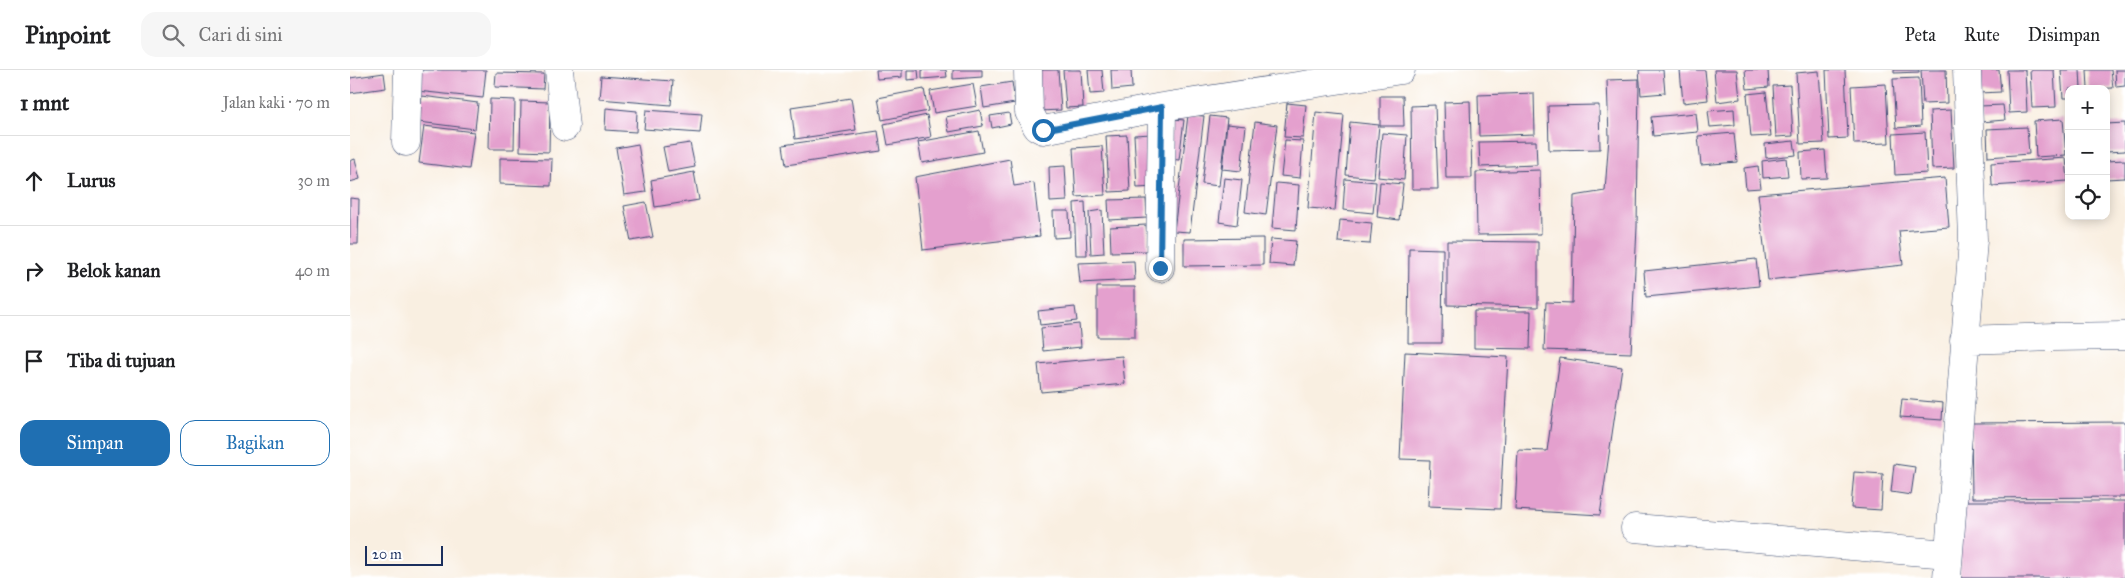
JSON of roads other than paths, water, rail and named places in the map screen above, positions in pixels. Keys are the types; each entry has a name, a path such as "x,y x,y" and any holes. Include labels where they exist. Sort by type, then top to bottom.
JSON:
{"street":[{"path":"406,142 408,70"},
{"path":"559,70 565,127"},
{"path":"1028,70 1029,112 1037,127 1043,130 1162,107 1401,70"},
{"path":"1635,528 1948,566 1973,240 1967,70"},
{"path":"1160,268 1162,107"},
{"path":"1964,340 2125,336"}]}
